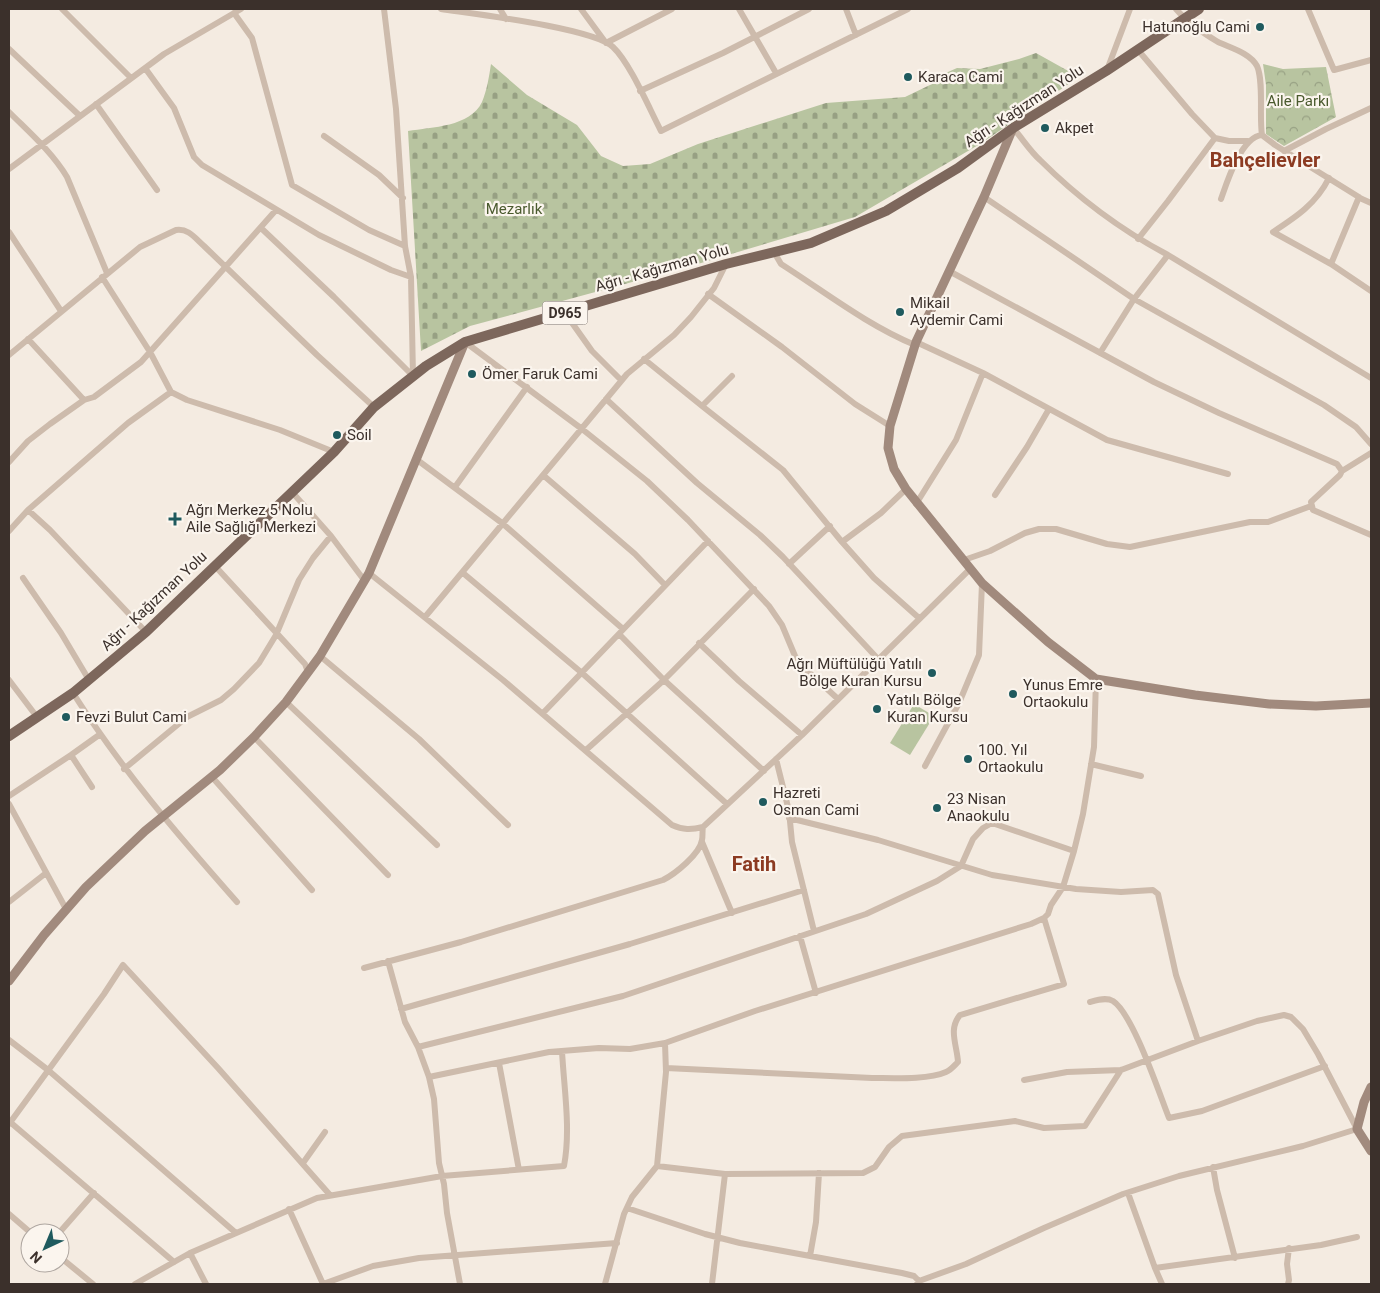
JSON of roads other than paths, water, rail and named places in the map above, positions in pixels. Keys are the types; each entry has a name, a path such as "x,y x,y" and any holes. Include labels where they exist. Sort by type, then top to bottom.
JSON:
{"main road":[{"name":"Ağrı - Kağızman Yolu","path":"9,736 73,693 146,632 334,452 374,406 413,376 465,342 726,264 811,243 886,211 958,168 1013,128 1106,71 1199,9"}],"street":[{"path":"62,9 131,78"},
{"path":"9,169 164,54 240,9"},
{"path":"384,9 396,109 405,246 411,277 413,376"},
{"path":"441,9 574,32 612,46 624,61 661,130 908,9"},
{"path":"500,9 506,20"},
{"path":"581,9 606,43"},
{"path":"606,43 672,9"},
{"path":"739,9 776,73"},
{"path":"640,91 723,53 755,35 810,9"},
{"path":"846,9 856,35"},
{"path":"1106,71 1130,9"},
{"path":"1176,9 1184,18 1216,40 1249,57 1257,66 1260,76 1262,135"},
{"path":"1308,9 1334,70 1371,60"},
{"path":"234,13 252,38 292,185 369,230 405,246"},
{"path":"9,49 80,116"},
{"path":"1138,50 1192,114 1215,138 1248,141"},
{"path":"145,68 174,108 194,157 215,173 335,243 391,270 411,277"},
{"path":"96,104 157,190"},
{"path":"1284,151 1326,128 1371,108"},
{"path":"9,112 59,164 67,177 105,275 171,392 187,400 280,430 334,452"},
{"path":"1371,378 1168,255 1138,239 1082,198 1038,159 1013,128 984,197 916,343 890,426 888,448 894,469 906,490 982,583 1048,642 1096,679 1195,695 1269,704 1316,706 1371,703"},
{"path":"1221,199 1229,177 1248,141 1262,135"},
{"path":"1262,135 1284,151 1371,203"},
{"path":"324,136 379,175 403,198"},
{"path":"1138,239 1215,138"},
{"path":"1328,178 1320,194 1308,208 1273,232 1331,264 1371,291"},
{"path":"984,197 1134,299 1324,405 1356,426 1371,444"},
{"path":"1331,264 1359,197"},
{"path":"9,462 28,441 84,400 94,397 140,362 276,210"},
{"path":"261,228 413,376"},
{"path":"9,355 140,247 182,229 189,232 317,355 374,406"},
{"path":"9,232 61,311"},
{"path":"774,252 782,264 898,338 916,343 983,373 1107,440 1228,474"},
{"path":"1100,353 1134,299 1168,255"},
{"path":"425,617 463,574 502,523 622,380 674,335 714,288 726,264"},
{"path":"949,271 1154,382 1219,413 1333,462 1342,471"},
{"path":"708,294 874,417 890,426"},
{"path":"565,313 592,351 622,380"},
{"path":"28,339 84,400"},
{"path":"9,981 44,934 86,887 163,817 212,777 254,737 286,702 320,656 366,577 465,342 582,429 647,481 708,541 769,606 782,624 795,656 803,667 838,699"},
{"path":"644,359 783,470 874,578 919,618"},
{"path":"916,504 956,440 983,373"},
{"path":"702,406 732,376"},
{"path":"456,487 527,387"},
{"path":"9,529 128,422 171,392"},
{"path":"606,399 697,483 760,535 878,659"},
{"path":"995,495 1027,447 1049,409"},
{"path":"1311,506 1311,502 1334,482 1342,471 1371,453"},
{"path":"416,459 502,523 621,631 664,680 764,771"},
{"path":"543,474 635,554 665,585"},
{"path":"842,542 881,513 906,490"},
{"path":"292,492 366,577 425,617 543,713 672,825 681,829 691,830 703,827 802,735 970,568"},
{"path":"1311,506 1313,510 1371,535"},
{"path":"964,560 990,551 1006,541 1038,529 1056,530 1106,544 1130,547 1250,522 1268,522 1311,506"},
{"path":"28,510 50,530 146,632"},
{"path":"788,564 830,526"},
{"path":"124,768 187,717 221,700 258,663 276,635 299,580 313,558 331,536"},
{"path":"543,713 708,541"},
{"path":"215,566 244,596 276,635 305,664 308,672"},
{"path":"463,574 582,673 727,804"},
{"path":"23,578 61,633 89,680"},
{"path":"925,766 959,703 980,655 982,583"},
{"path":"586,750 664,680 754,589"},
{"path":"699,643 739,681 802,735"},
{"path":"320,656 419,739 508,825"},
{"path":"428,1078 562,1051 599,1048 630,1049 665,1043 755,1011 1021,927 1044,918 1063,887 1074,851 1094,748 1096,679"},
{"path":"9,680 37,717"},
{"path":"73,693 99,735 124,768 163,817 237,902"},
{"path":"286,702 437,845"},
{"path":"9,796 99,735"},
{"path":"254,737 388,875"},
{"path":"71,755 92,787"},
{"path":"776,759 789,818 792,842 814,931"},
{"path":"1091,764 1141,776"},
{"path":"212,777 312,890"},
{"path":"9,804 66,909"},
{"path":"789,818 878,840 992,875 1098,891 1152,890 1158,894 1176,975 1198,1041"},
{"path":"418,1047 622,996 866,914 937,881 962,866 973,839 983,828 992,823 1074,851"},
{"path":"703,827 702,842 732,913"},
{"path":"364,968 461,942 663,880 674,875 689,860 702,842"},
{"path":"9,902 46,874"},
{"path":"401,1009 630,944 804,890"},
{"path":"666,1068 880,1078 903,1078 946,1072 958,1062 953,1027 955,1020 960,1014 1064,984 1044,918"},
{"path":"800,936 816,992"},
{"path":"388,961 405,1022 418,1047 434,1099 439,1163 460,1284"},
{"path":"174,1262 10,1123 104,994 122,966 218,1068 330,1195"},
{"path":"1090,1002 1105,999 1111,1000 1120,1007 1147,1061 1169,1118 1202,1111 1325,1066"},
{"path":"1024,1080 1067,1072 1121,1070 1198,1041 1258,1021 1284,1015 1291,1017 1303,1029 1325,1066 1356,1129 1371,1151"},
{"path":"9,1040 48,1070 236,1233"},
{"path":"605,1284 627,1208 632,1197 657,1166 666,1068 665,1043"},
{"path":"135,1284 190,1253 318,1198 442,1176 564,1166 566,1154 566,1112 562,1051"},
{"path":"500,1063 519,1170"},
{"path":"657,1166 725,1174 864,1172 875,1167 888,1147 902,1136 1015,1121 1044,1128 1086,1126 1121,1070"},
{"path":"1356,1129 1364,1102 1371,1087"},
{"path":"627,1208 740,1243 914,1276 918,1283 1128,1193 1179,1176 1302,1146 1356,1129"},
{"path":"303,1163 325,1132"},
{"path":"1213,1167 1217,1190 1235,1258"},
{"path":"810,1256 816,1222 819,1173"},
{"path":"712,1284 725,1174"},
{"path":"67,1223 94,1193"},
{"path":"1128,1193 1162,1284"},
{"path":"289,1209 323,1284 373,1266 454,1254 616,1243"},
{"path":"9,1214 20,1224"},
{"path":"1155,1268 1321,1245 1357,1237"},
{"path":"1288,1284 1287,1264 1289,1248"},
{"path":"190,1253 206,1284"},
{"path":"70,1265 93,1284"}],"place":[{"name":"Hatunoğlu Cami","path":"1260,27"},
{"name":"Karaca Cami","path":"908,77"},
{"name":"Akpet","path":"1045,128"},
{"name":"Mikail Aydemir Cami","path":"900,312"},
{"name":"Ömer Faruk Cami","path":"472,374"},
{"name":"Soil","path":"337,435"},
{"name":"Ağrı Merkez 5 Nolu Aile Sağlığı Merkezi","path":"175,519"},
{"name":"Ağrı Müftülüğü Yatılı Bölge Kuran Kursu","path":"932,673"},
{"name":"Yunus Emre Ortaokulu","path":"1013,694"},
{"name":"Yatılı Bölge Kuran Kursu","path":"877,709"},
{"name":"Fevzi Bulut Cami","path":"66,717"},
{"name":"100. Yıl Ortaokulu","path":"968,759"},
{"name":"Hazreti Osman Cami","path":"763,802"},
{"name":"23 Nisan Anaokulu","path":"937,808"}],"district":[{"name":"Bahçelievler","path":"1265,160"},
{"name":"Fatih","path":"754,864"}],"park label":[{"name":"Aile Parkı","path":"1298,101"},
{"name":"Mezarlık","path":"514,209"}]}
